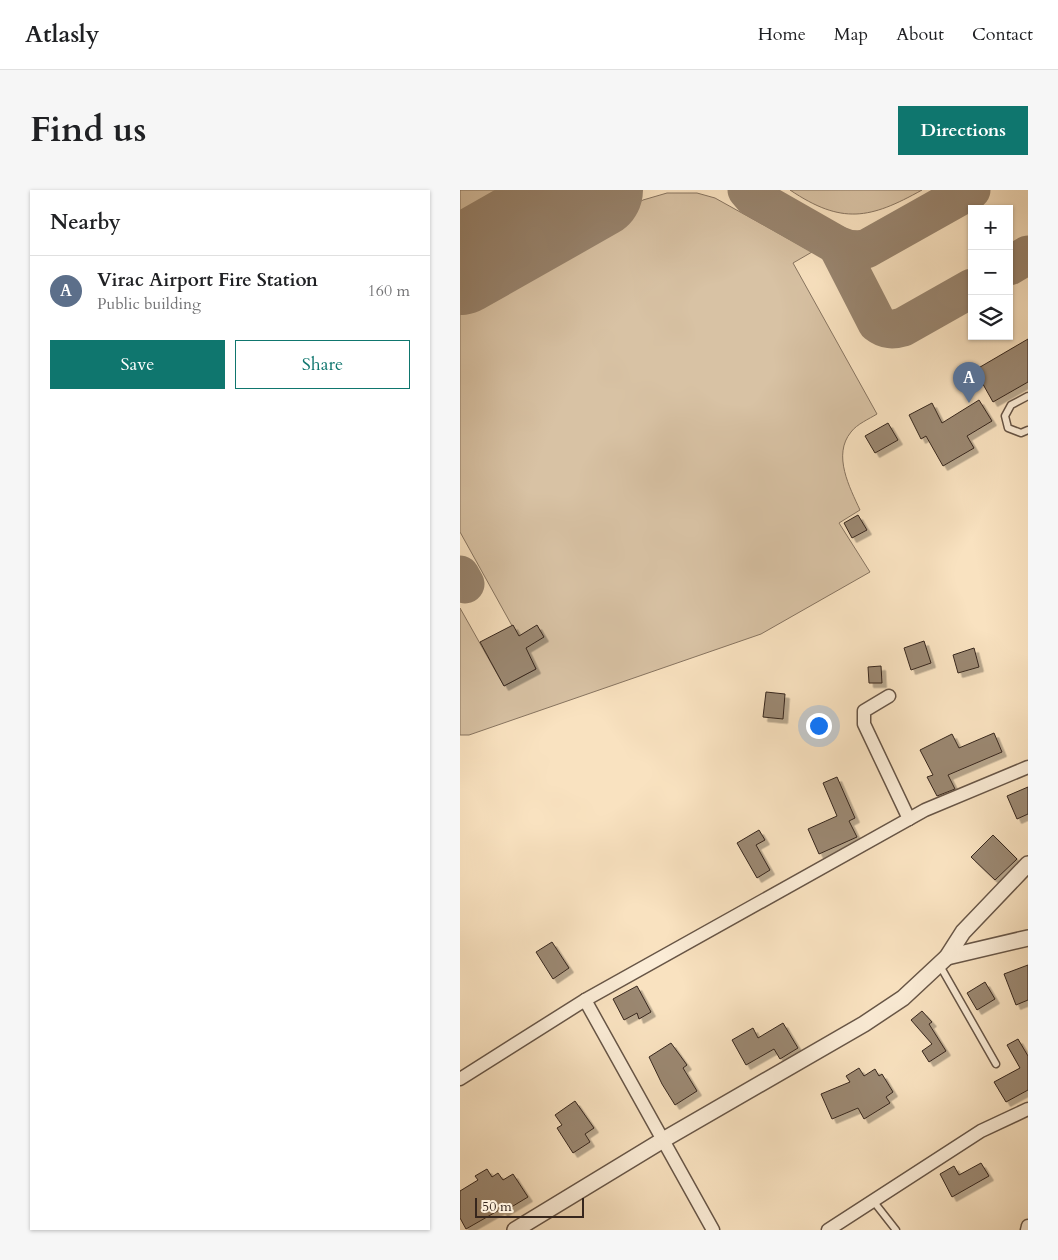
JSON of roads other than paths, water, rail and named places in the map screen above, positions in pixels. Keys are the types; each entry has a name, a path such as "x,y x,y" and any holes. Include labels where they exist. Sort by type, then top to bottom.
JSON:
{"street":[{"path":"888,696 864,711 864,724 909,819"},
{"path":"460,1079 585,1000 925,810 1028,767"},
{"path":"515,1230 662,1140 864,1024 903,998 942,960 963,932 1028,864"},
{"path":"942,960 1028,938"},
{"path":"585,1000 713,1230"},
{"path":"828,1230 981,1131 1028,1108"},
{"path":"1027,1230 1028,1226"}],"lane":[{"path":"1028,396 1011,405 1005,416 1008,428 1021,433 1028,430"},
{"path":"942,960 996,1064"},
{"path":"874,1202 896,1230"}],"place":[{"name":"Virac Airport Fire Station","path":"969,403"}]}
